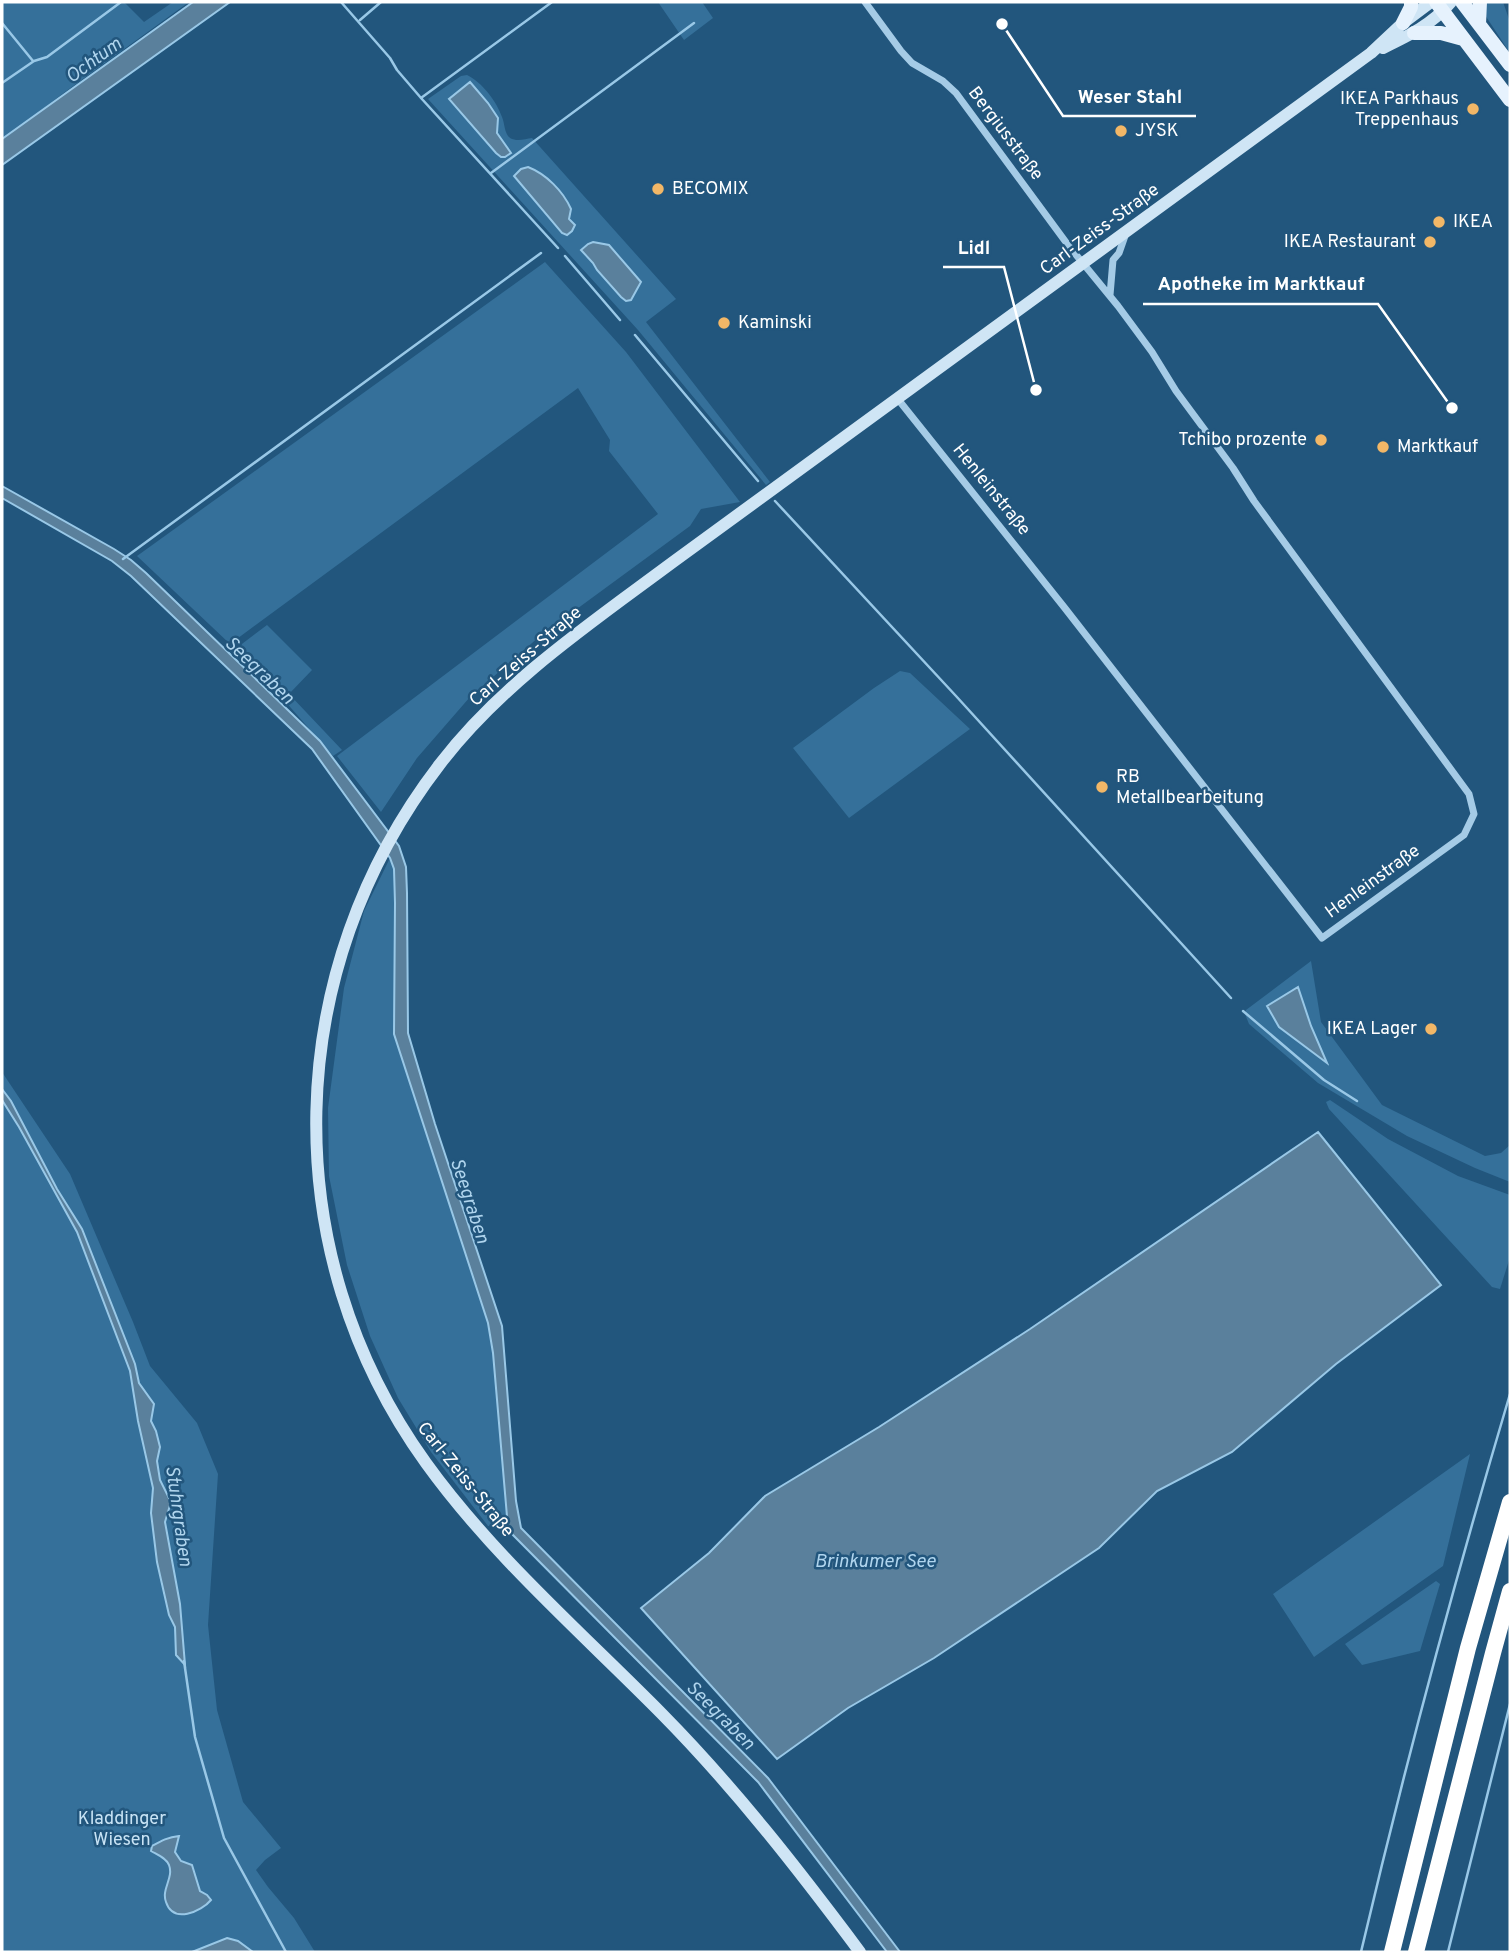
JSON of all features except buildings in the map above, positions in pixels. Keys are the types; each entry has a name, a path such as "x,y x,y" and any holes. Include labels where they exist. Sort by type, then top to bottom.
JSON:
{"highway":[{"path":"1392,1952 1468,1648 1510,1502"},
{"path":"1416,1952 1510,1591"}],"main road":[{"path":"1411,2 1408,28 1420,35 1441,33 1463,39"},
{"path":"1462,2 1510,65"},
{"path":"1479,24 1480,2"},
{"name":"Carl-Zeiss-Straße","path":"860,1952 734,1790 507,1559 441,1483 400,1426 360,1348 335,1275 324,1222 317,1164 317,1079 324,1021 340,957 358,908 395,831 458,742 524,676 591,623 897,398 1440,4"},
{"path":"1440,4 1510,100"}],"street":[{"name":"Bergiusstraße","path":"865,2 912,63 943,80 956,93 1084,263"},
{"path":"1110,296 1113,260 1119,253 1126,233"},
{"name":"Henleinstraße","path":"897,398 1322,937 1464,835 1474,814 1469,794 1254,501 1176,391 1152,352 1084,263"}],"green space":[{"path":"2,2 124,2 144,22 173,2 189,2 2,140"},
{"path":"658,2 702,2 713,18 684,40"},
{"path":"1485,2 1503,2 1510,22 1510,53 1485,15"},
{"path":"467,75 478,82 493,99 508,136 515,140 532,138 676,299 646,322 770,482 766,485 638,330 428,99 461,76"},
{"path":"545,262 626,352 740,502 701,509 690,526 540,636 470,697 417,758 381,812 337,756 658,514 609,451 610,440 578,388 230,644 137,556"},
{"path":"267,625 312,670 289,694 342,750 333,756 277,692 234,650"},
{"path":"900,671 910,673 970,729 849,818 793,748"},
{"path":"390,858 394,869 395,903 394,1034 488,1323 508,1528 488,1526 431,1452 398,1398 370,1336 347,1265 329,1176 328,1108 344,988 364,911"},
{"path":"1311,961 1321,1022 1382,1105 1485,1156 1501,1153 1510,1145 1510,1182 1407,1136 1318,1083 1249,1024 1246,1010"},
{"name":"Kladdinger Wiesen","path":"2,1072 70,1174 150,1366 197,1423 218,1474 208,1625 217,1710 243,1802 281,1848 256,1870 294,1918 315,1952 2,1952"},
{"path":"1330,1100 1388,1139 1458,1176 1510,1195 1510,1257 1500,1289 1492,1287 1329,1109 1326,1102"},
{"path":"1470,1454 1443,1566 1314,1657 1273,1594"},
{"path":"1436,1581 1440,1584 1420,1651 1362,1665 1345,1644"}],"water":[{"path":"193,2 230,2 2,165 2,139"},
{"path":"470,82 498,118 497,133 511,153 505,157 496,153 449,99"},
{"path":"528,167 547,179 568,202 571,209 569,219 575,225 567,235 562,233 514,176 521,169"},
{"path":"593,242 609,245 641,282 631,300 626,301 621,297 581,250"},
{"path":"2,486 114,549 146,573 320,741 399,846 406,867 408,1033 502,1326 516,1501 521,1528 768,1778 900,1952 887,1952 758,1782 508,1528 488,1323 394,1034 395,903 394,869 390,858 312,749 131,576 112,561 2,498"},
{"path":"1298,987 1327,1063 1279,1027 1267,1006"},
{"path":"2,1089 82,1229 135,1364 139,1383 154,1404 151,1421 160,1447 157,1461 160,1480 171,1502 165,1522 180,1604 185,1665 176,1655 175,1627 169,1615 157,1562 151,1513 153,1488 130,1371 77,1232 2,1100"},
{"name":"Brinkumer See","path":"1318,1132 1441,1285 1336,1364 1232,1452 1157,1491 1099,1548 934,1658 848,1708 777,1759 641,1608 709,1553 765,1496 879,1427 1030,1329"},
{"path":"179,1836 175,1852 181,1861 192,1865 200,1891 211,1900 187,1914 175,1913 166,1902 169,1865 151,1851 152,1846 158,1842"},
{"path":"227,1938 238,1941 253,1952 192,1952"}],"waterway":[{"path":"2,83 34,61 47,57 121,2"},
{"path":"341,2 421,98 558,248"},
{"path":"360,20 381,2"},
{"path":"421,98 552,2"},
{"path":"2,23 33,61"},
{"path":"491,173 694,23"},
{"path":"123,559 541,253"},
{"path":"565,256 620,320"},
{"path":"635,335 758,481"},
{"path":"775,501 1231,998"},
{"path":"1243,1011 1324,1080 1357,1101"},
{"path":"1361,1952 1431,1672 1510,1394"},
{"name":"Stuhrgraben","path":"184,1661 195,1737 224,1838 286,1952"},
{"path":"1448,1952 1510,1704"}],"place":[{"name":"Weser Stahl","path":"1002,24"},
{"name":"IKEA Parkhaus Treppenhaus","path":"1473,109"},
{"name":"JYSK","path":"1121,131"},
{"name":"BECOMIX","path":"658,189"},
{"name":"IKEA","path":"1439,222"},
{"name":"IKEA Restaurant","path":"1430,242"},
{"name":"Kaminski","path":"724,323"},
{"name":"Lidl","path":"1036,390"},
{"name":"Apotheke im Marktkauf","path":"1452,408"},
{"name":"Tchibo prozente","path":"1321,440"},
{"name":"Marktkauf","path":"1383,447"},
{"name":"RB Metallbearbeitung","path":"1102,787"},
{"name":"IKEA Lager","path":"1431,1029"}],"water label":[{"name":"Ochtum","path":"94,61"},
{"name":"Seegraben","path":"259,671"},
{"name":"Seegraben","path":"469,1201"},
{"name":"Seegraben","path":"720,1716"}]}
